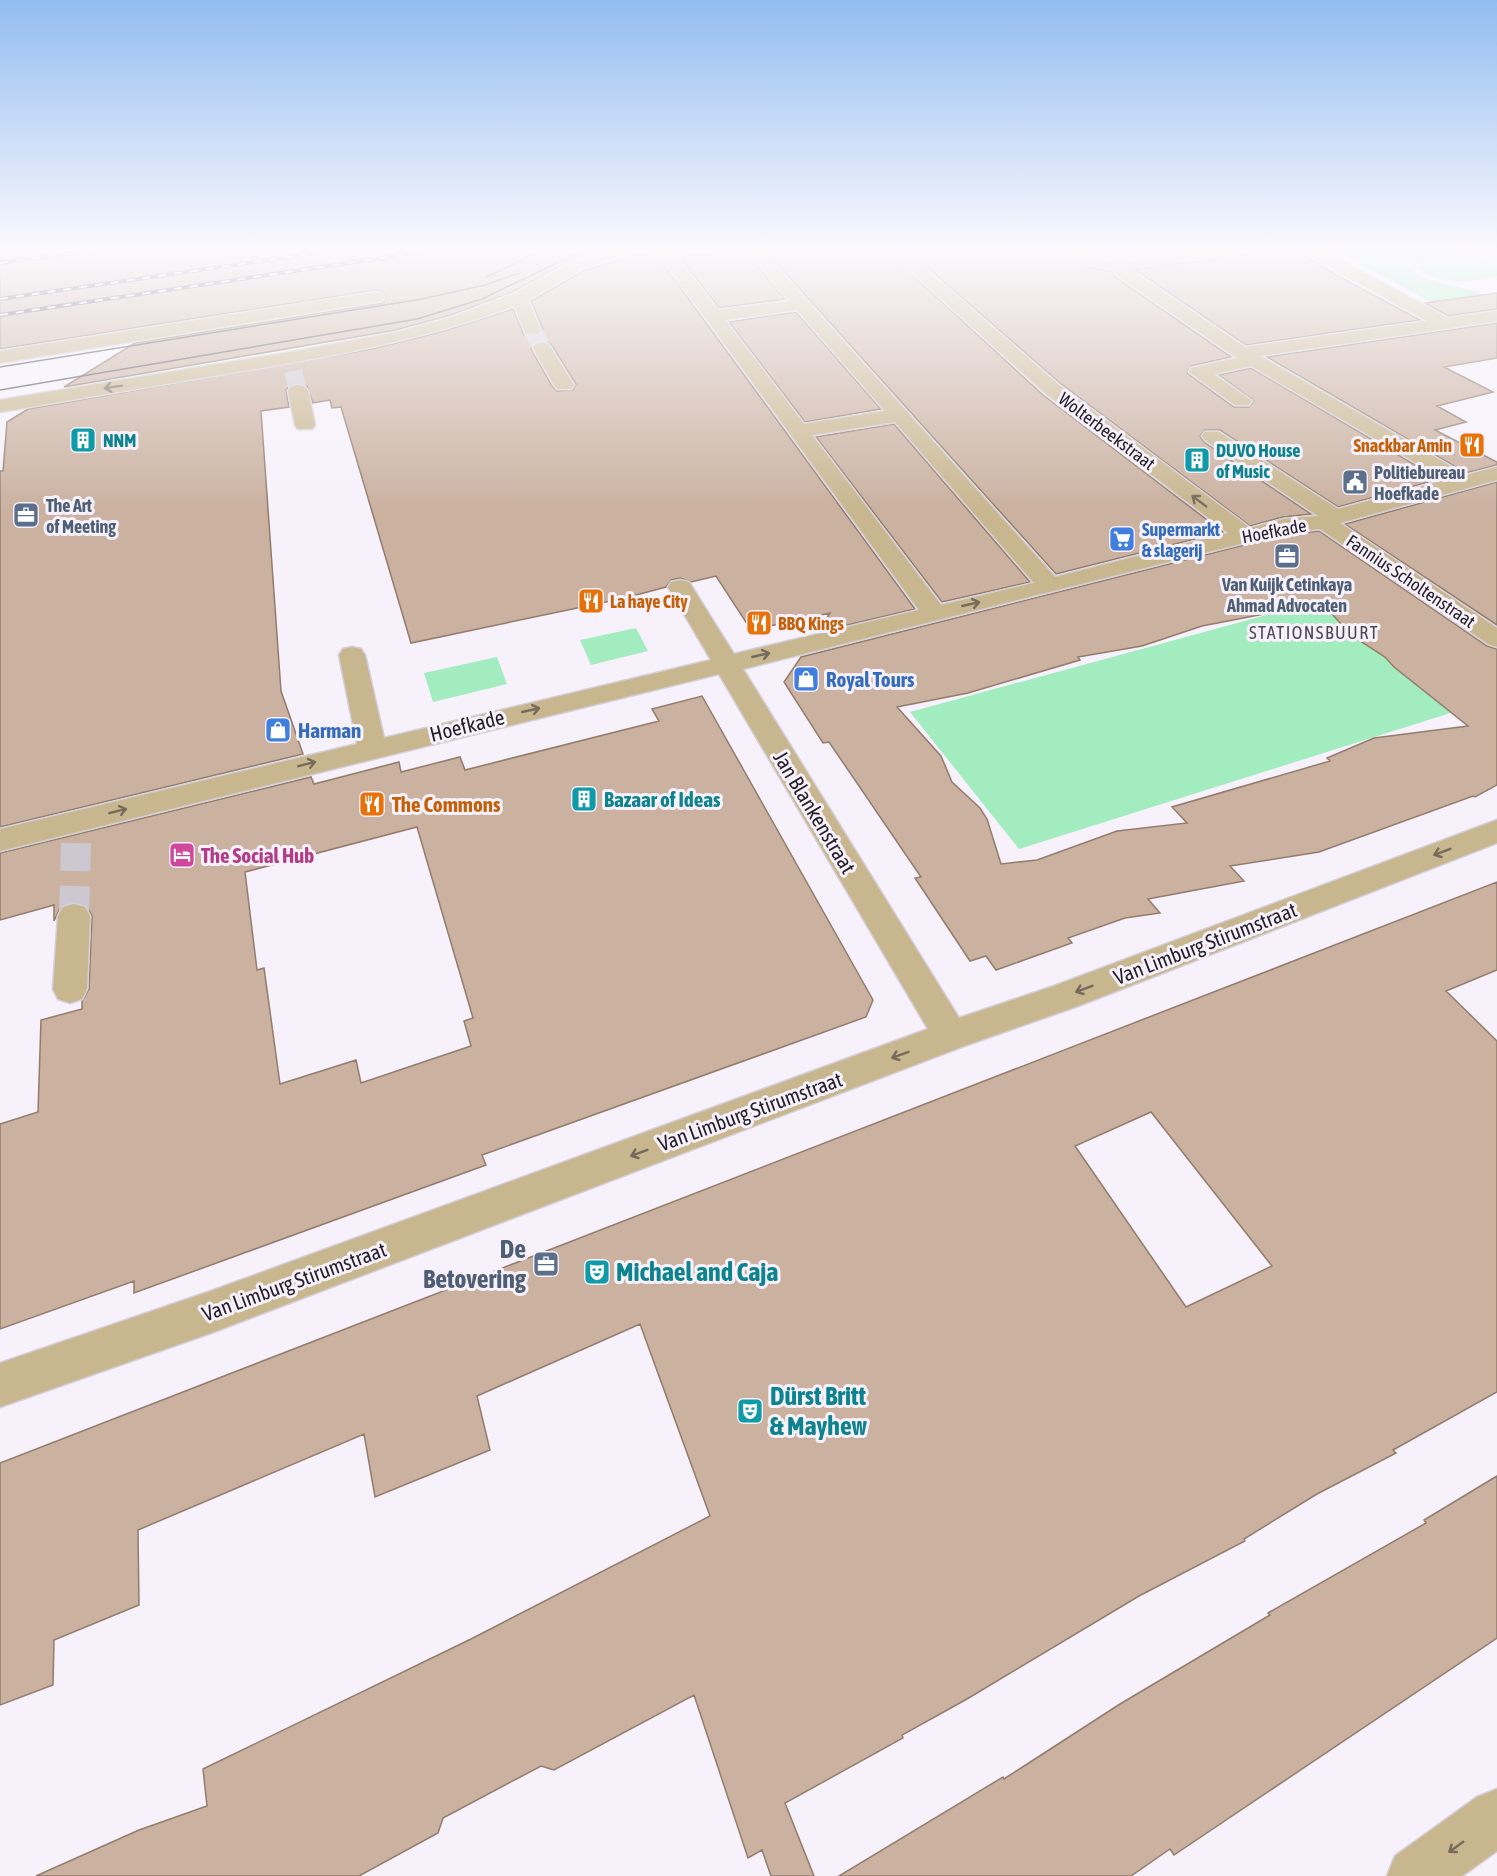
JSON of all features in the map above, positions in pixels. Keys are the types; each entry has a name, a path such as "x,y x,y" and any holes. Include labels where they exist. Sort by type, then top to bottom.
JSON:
{"street":[{"path":"0,357 134,336"},
{"path":"0,406 292,364 403,336"},
{"path":"728,336 934,613"},
{"path":"830,336 1050,586"},
{"name":"Wolterbeekstraat","path":"992,336 1052,389 1246,536"},
{"path":"1217,336 1247,356 1463,482"},
{"path":"1242,401 1198,372 1247,356 1369,336"},
{"path":"542,348 564,385"},
{"path":"298,391 305,424"},
{"path":"798,430 900,416"},
{"name":"Fannius Scholtenstraat","path":"1212,436 1497,639"},
{"name":"Hoefkade","path":"0,840 73,833 372,748 1050,586 1284,526 1329,520 1497,473"},
{"name":"Jan Blankenstraat","path":"680,587 951,1036"},
{"path":"352,655 372,748"},
{"name":"Van Limburg Stirumstraat","path":"0,1385 222,1308 951,1036 1066,996 1497,831"},
{"path":"70,989 74,916"},
{"path":"1415,1876 1497,1817"}],"green space":[{"path":"1318,601 1460,710 1019,849 910,712"},
{"path":"636,628 648,651 591,665 580,640"},
{"path":"497,657 507,684 433,702 424,673"}],"building":[{"path":"0,336 86,336 0,349"},
{"path":"181,336 364,336 64,387 135,343"},
{"path":"426,336 715,336 915,609 818,632 830,613 751,630 716,576 691,582 680,578 671,580 666,587 625,598 411,643 341,407 332,408 330,400 313,403 307,386 297,383 290,385 286,390 289,407 261,411 281,691 303,754 0,827 0,471 3,471 7,422 28,409 372,349","holes":["542,341 548,342 576,384 573,390 557,391 531,349 534,343"]},
{"path":"739,336 817,336 881,409 805,422"},
{"path":"842,336 978,336 1043,395 1223,532 1056,574"},
{"path":"1006,336 1200,336 1231,357 1191,366 1187,373 1234,407 1249,407 1254,401 1219,375 1251,368 1439,479 1338,507 1220,430 1205,430 1200,436 1204,442 1311,514 1283,517 1250,526 1060,383"},
{"path":"1232,336 1312,336 1246,345"},
{"path":"1412,336 1497,336 1497,358 1444,367 1493,392 1437,406 1466,422 1435,430 1497,462 1497,465 1466,473 1267,357"},
{"path":"894,424 1030,582 942,602 816,437"},
{"path":"1497,482 1497,625 1345,524"},
{"path":"1319,531 1487,646 1497,649 1497,785 1475,797 1319,852 1230,866 1244,881 1148,899 1160,913 1125,918 1068,938 1072,943 996,970 986,956 970,961 915,878 921,877 829,742 823,743 784,682 801,657 1284,535","holes":["1322,603 1351,635 1385,657 1394,667 1468,726 1374,738 1327,758 1330,761 1172,807 1187,823 1117,831 1037,860 1001,864 987,819 980,808 952,782 941,756 897,707 968,693 1080,660 1078,657 1142,646 1202,626"]},
{"path":"702,696 873,1000 866,1017 482,1155 486,1165 134,1293 134,1281 0,1329 0,1124 38,1112 41,1020 82,1009 82,1001 89,989 92,916 86,905 73,902 61,906 54,921 54,905 0,920 0,853 311,777 314,784 399,762 401,772 460,757 465,770 659,721 652,709","holes":["417,827 473,1018 464,1021 471,1046 361,1083 356,1060 280,1084 264,968 257,970 245,872"]},
{"path":"1497,882 1497,970 1446,991 1497,1041 1497,1392 1393,1450 1396,1453 1317,1494 1244,1539 1245,1541 1139,1596 967,1699 902,1735 903,1738 785,1803 814,1876 771,1876 762,1850 748,1858 694,1695 554,1770 541,1766 443,1818 438,1833 359,1876 36,1876 139,1830 207,1806 203,1769 471,1639 710,1516 640,1324 477,1396 490,1450 375,1497 364,1434 138,1530 139,1605 54,1640 53,1685 0,1705 0,1463","holes":["1151,1112 1272,1266 1186,1307 1075,1146"]},
{"path":"1497,1476 1497,1638 1174,1855 1170,1849 1131,1876 839,1876 1003,1777 1004,1779 1120,1704 1270,1615 1268,1613 1426,1523 1424,1520"}],"tunnel":[{"path":"535,336 542,348"},
{"path":"293,371 298,391"},
{"path":"74,916 76,843"}],"tram line":[{"path":"0,367 195,336"},
{"path":"0,390 320,336"}],"place":[{"name":"NNM","path":"83,440"},
{"name":"Snackbar Amin","path":"1472,445"},
{"name":"DUVO House of Music","path":"1197,460"},
{"name":"Politiebureau Hoefkade","path":"1355,482"},
{"name":"The Art of Meeting","path":"26,515"},
{"name":"Supermarkt & slagerij","path":"1122,539"},
{"name":"Van Kuijk Cetinkaya Ahmad Advocaten","path":"1287,556"},
{"name":"La haye City","path":"591,601"},
{"name":"BBQ Kings","path":"759,623"},
{"name":"Royal Tours","path":"806,679"},
{"name":"Harman","path":"278,730"},
{"name":"Bazaar of Ideas","path":"584,799"},
{"name":"The Commons","path":"372,804"},
{"name":"The Social Hub","path":"182,855"},
{"name":"De Betovering","path":"546,1264"},
{"name":"Michael and Caja","path":"597,1272"},
{"name":"Dürst Britt & Mayhew","path":"750,1411"}],"district":[{"name":"STATIONSBUURT","path":"1314,632"}]}
